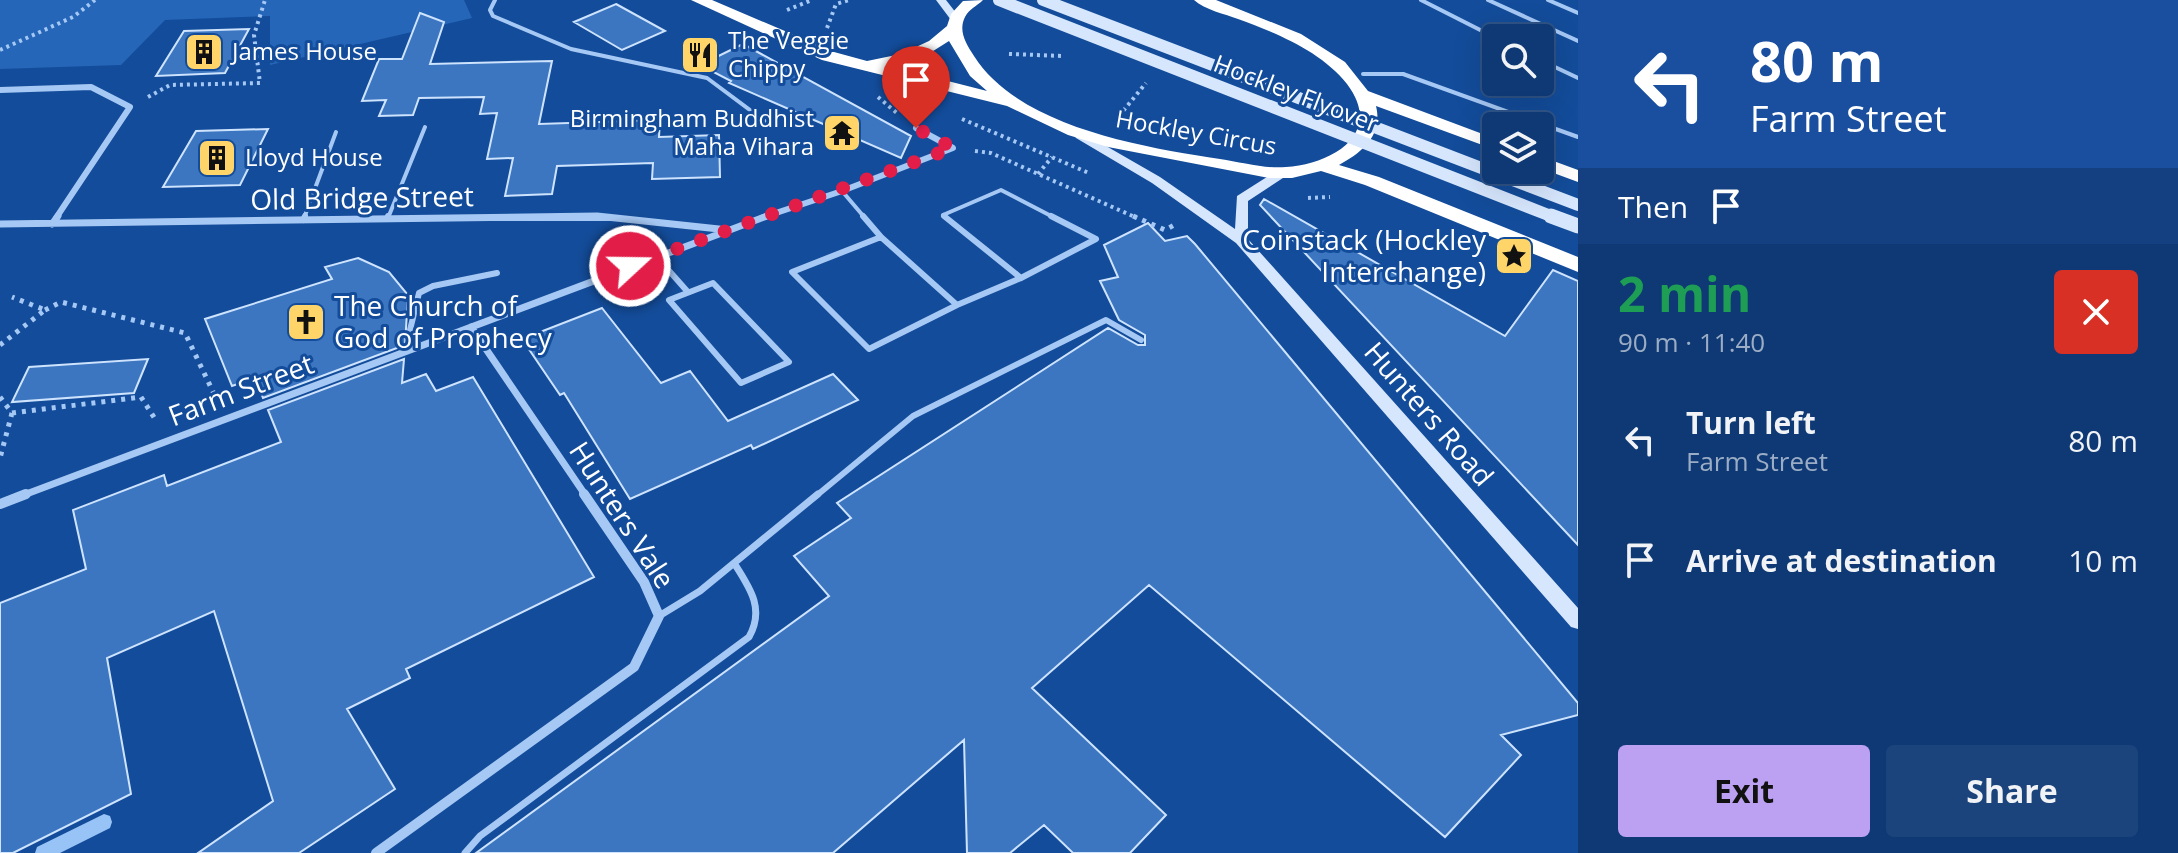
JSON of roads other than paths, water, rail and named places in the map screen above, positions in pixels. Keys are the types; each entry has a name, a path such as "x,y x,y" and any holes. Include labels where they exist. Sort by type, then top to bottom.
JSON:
{"highway":[{"path":"699,0 828,56 1013,103"},
{"path":"828,56 892,62 917,55 938,43 975,0"},
{"path":"1202,0 1272,27 1309,46 1356,75 1363,95 1482,140"},
{"path":"1251,0 1254,10 1272,27"},
{"name":"Hockley Circus","path":"954,24 963,58 980,77 1013,103 1080,135 1195,161 1282,173 1324,166 1356,148 1367,134 1371,116 1363,95"},
{"path":"1324,166 1372,181 1578,265"},
{"path":"1554,167 1578,176"}],"main road":[{"path":"941,0 954,24"},
{"name":"Hockley Flyover","path":"999,0 1578,226"},
{"name":"Hockley Flyover","path":"1043,0 1578,205"},
{"name":"Hunters Road","path":"1080,135 1199,209 1241,240 1578,621"},
{"path":"1241,240 1242,199 1282,173"}],"street":[{"path":"0,90 91,87 130,107 52,224"},
{"name":"Farm Street","path":"0,504 724,230 842,191 953,148 916,128"},
{"name":"Old Bridge Street","path":"0,224 597,216 724,230"},
{"name":"Hunters Vale","path":"376,853 634,667 659,616 644,582 471,327"}],"lane":[{"path":"495,0 490,10 493,16 524,32 571,49 707,78 770,125"},
{"path":"1421,0 1482,31"},
{"path":"1488,0 1578,41"},
{"path":"1548,0 1578,13"},
{"path":"1554,67 1578,78"},
{"path":"1356,75 1403,74 1437,84 1524,121 1578,137"},
{"path":"387,219 425,127"},
{"path":"303,220 336,132"},
{"path":"881,237 792,272 869,349 957,305 1021,278 1096,239 1001,190 943,215 1021,278"},
{"path":"842,191 881,237 957,305"},
{"path":"656,256 687,291"},
{"path":"420,346 410,330 419,293 433,286 497,273"},
{"path":"713,283 789,362 741,383 669,300 687,291 713,283"},
{"path":"659,616 700,591 913,416 1106,320 1141,340"},
{"path":"465,853 480,836 749,637 756,628 759,614 755,597 734,563"}],"waterway":[{"path":"43,853 104,822"}],"place":[{"name":"James House","path":"204,52"},
{"name":"The Veggie Chippy","path":"700,55"},
{"name":"Birmingham Buddhist Maha Vihara","path":"842,133"},
{"name":"Lloyd House","path":"217,158"},
{"name":"Coinstack (Hockley Interchange)","path":"1514,256"},
{"name":"The Church of God of Prophecy","path":"306,322"}]}
